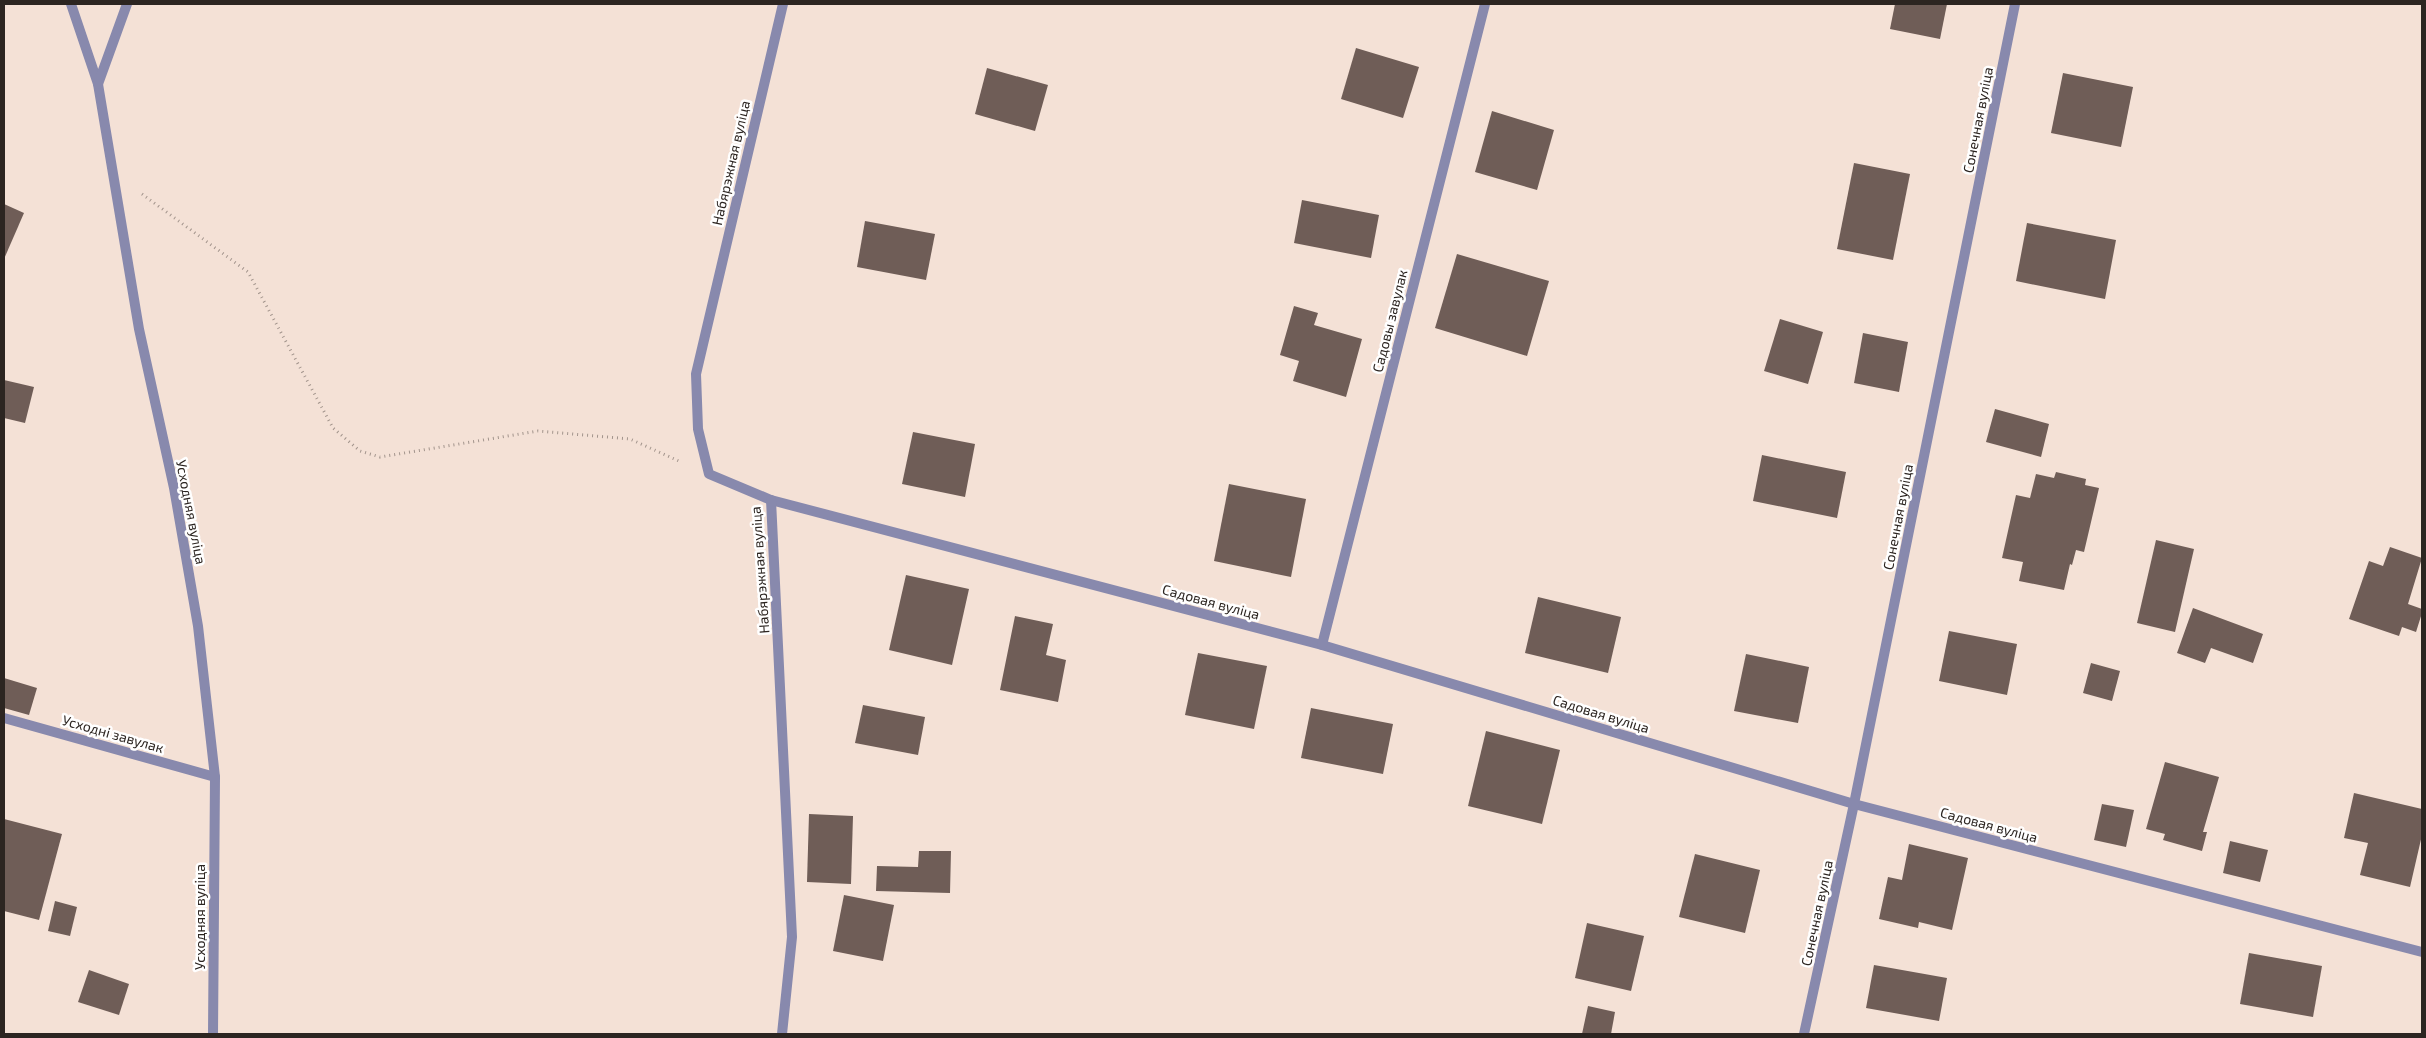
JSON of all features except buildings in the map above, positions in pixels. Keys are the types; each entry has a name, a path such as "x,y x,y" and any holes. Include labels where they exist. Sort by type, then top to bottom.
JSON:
{"street":[{"name":"Усходняя вуліца","path":"71,4 98,84 139,328 174,488 196,616 215,777 213,1034"},
{"path":"98,84 127,4"},
{"name":"Набярэжная вуліца","path":"782,1034 792,937 771,500 709,474 698,429 696,374 783,4"},
{"name":"Садовы завулак","path":"1322,645 1485,4"},
{"name":"Сонечная вуліца","path":"1804,1034 1854,804 2015,4"},
{"name":"Садовая вуліца","path":"771,500 1322,645 1854,804 2422,952"},
{"name":"Усходні завулак","path":"4,718 215,777"}],"path":[{"path":"134,189 248,272 333,428 360,451 380,457 538,430 630,440 709,474"}]}
